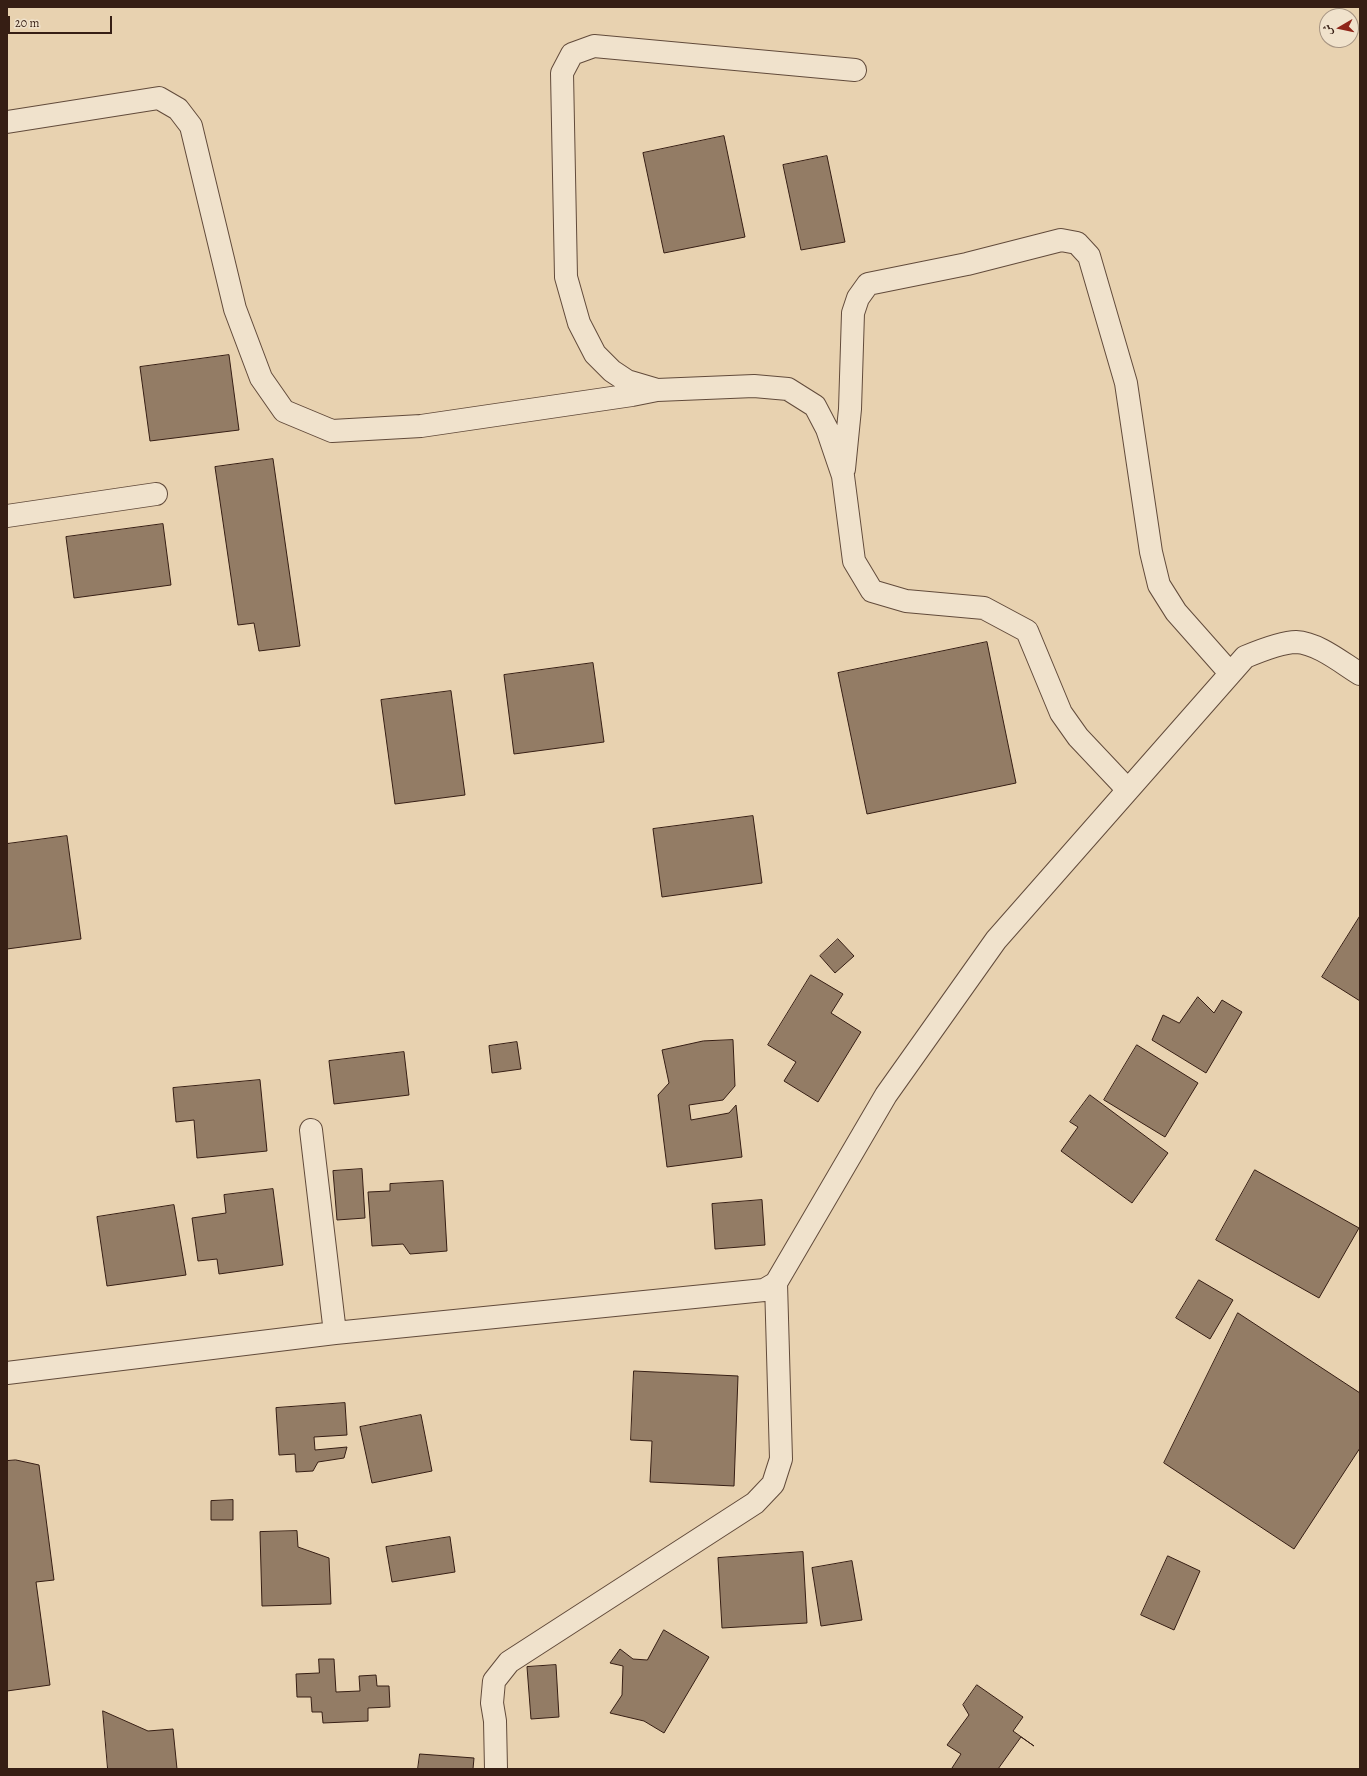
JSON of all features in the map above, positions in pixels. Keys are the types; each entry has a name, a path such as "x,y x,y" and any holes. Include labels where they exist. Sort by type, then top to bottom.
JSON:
{"street":[{"path":"657,390 627,381 612,371 595,354 579,323 566,277 562,73 572,54 594,46 855,70"},
{"path":"7,122 159,98 178,109 191,126 238,316 261,378 284,411 332,431 421,426 657,390 754,386 788,389 815,406 827,429 843,476 854,561 872,591 906,602 984,608 1027,631 1061,713 1078,737 1128,790"},
{"path":"843,476 850,409 853,313 858,298 868,284 967,264 1061,240 1077,243 1089,256 1126,383 1151,552 1159,585 1176,612 1230,673"},
{"path":"7,516 156,494"},
{"path":"7,1373 335,1333 764,1290 776,1283 886,1095 996,940 1245,657 1265,649 1296,642 1321,649 1360,674"},
{"path":"311,1130 335,1333"},
{"path":"496,1769 495,1722 492,1703 494,1682 509,1662 754,1503 773,1484 781,1459 776,1283"}],"building":[{"path":"724,136 745,237 664,253 643,153"},
{"path":"827,156 845,242 801,250 783,165"},
{"path":"229,355 239,430 150,441 140,367"},
{"path":"273,459 300,646 259,651 254,623 238,625 215,467"},
{"path":"163,524 171,585 74,598 66,537"},
{"path":"987,642 1016,783 867,814 838,673"},
{"path":"593,663 604,742 514,754 504,675"},
{"path":"451,691 465,795 395,804 381,700"},
{"path":"753,816 762,883 662,897 653,829"},
{"path":"67,836 81,939 7,949 7,844"},
{"path":"1360,916 1360,1001 1322,977"},
{"path":"838,939 854,956 835,973 820,956"},
{"path":"811,975 843,994 831,1013 861,1032 818,1102 784,1081 796,1062 768,1045"},
{"path":"1198,997 1214,1013 1222,1000 1242,1012 1206,1073 1152,1040 1163,1015 1179,1023"},
{"path":"733,1040 735,1086 723,1100 689,1105 691,1120 729,1113 736,1105 742,1157 667,1167 658,1095 669,1083 662,1050 703,1041"},
{"path":"517,1042 521,1069 492,1073 489,1046"},
{"path":"1137,1045 1198,1083 1165,1137 1104,1100"},
{"path":"404,1052 409,1095 334,1104 329,1061"},
{"path":"260,1080 267,1151 197,1158 194,1120 176,1122 173,1088"},
{"path":"1090,1095 1168,1153 1132,1203 1061,1151 1078,1127 1070,1122"},
{"path":"362,1169 365,1218 337,1220 333,1171"},
{"path":"1255,1170 1359,1228 1319,1298 1216,1240"},
{"path":"443,1181 447,1251 410,1254 403,1244 372,1246 368,1192 390,1191 390,1184"},
{"path":"273,1189 283,1265 219,1274 217,1259 198,1261 192,1218 226,1213 224,1195"},
{"path":"762,1200 765,1245 715,1249 712,1204"},
{"path":"174,1205 186,1275 107,1286 97,1217"},
{"path":"1199,1280 1233,1300 1210,1339 1176,1318"},
{"path":"1238,1313 1360,1393 1360,1448 1294,1549 1164,1463"},
{"path":"634,1371 738,1376 734,1486 650,1482 652,1441 631,1440"},
{"path":"345,1403 347,1435 314,1437 315,1450 347,1447 344,1458 318,1462 313,1471 296,1472 295,1454 279,1455 276,1408"},
{"path":"421,1415 432,1471 372,1483 360,1427"},
{"path":"16,1460 39,1465 54,1580 36,1582 50,1685 7,1691 7,1461"},
{"path":"233,1500 233,1520 211,1520 211,1501"},
{"path":"297,1531 298,1547 329,1558 331,1604 262,1606 260,1532"},
{"path":"450,1537 455,1572 392,1582 386,1547"},
{"path":"803,1552 807,1623 722,1628 718,1558"},
{"path":"1168,1556 1200,1571 1174,1630 1141,1615"},
{"path":"852,1561 862,1620 821,1626 812,1568"},
{"path":"664,1630 709,1657 664,1733 644,1721 610,1713 622,1695 623,1666 610,1663 620,1649 633,1659 647,1660"},
{"path":"319,1659 334,1659 336,1692 360,1691 359,1676 376,1675 377,1686 389,1686 390,1707 368,1708 368,1721 323,1723 322,1712 312,1712 311,1697 297,1697 296,1674 319,1673"},
{"path":"556,1665 559,1717 531,1719 527,1667"},
{"path":"977,1685 1023,1717 1013,1731 1034,1746 1021,1737 998,1769 954,1769 952,1768 961,1754 947,1745 969,1715 963,1705"},
{"path":"103,1711 148,1731 173,1729 177,1769 108,1769"},
{"path":"420,1754 474,1758 473,1769 418,1769"}]}
